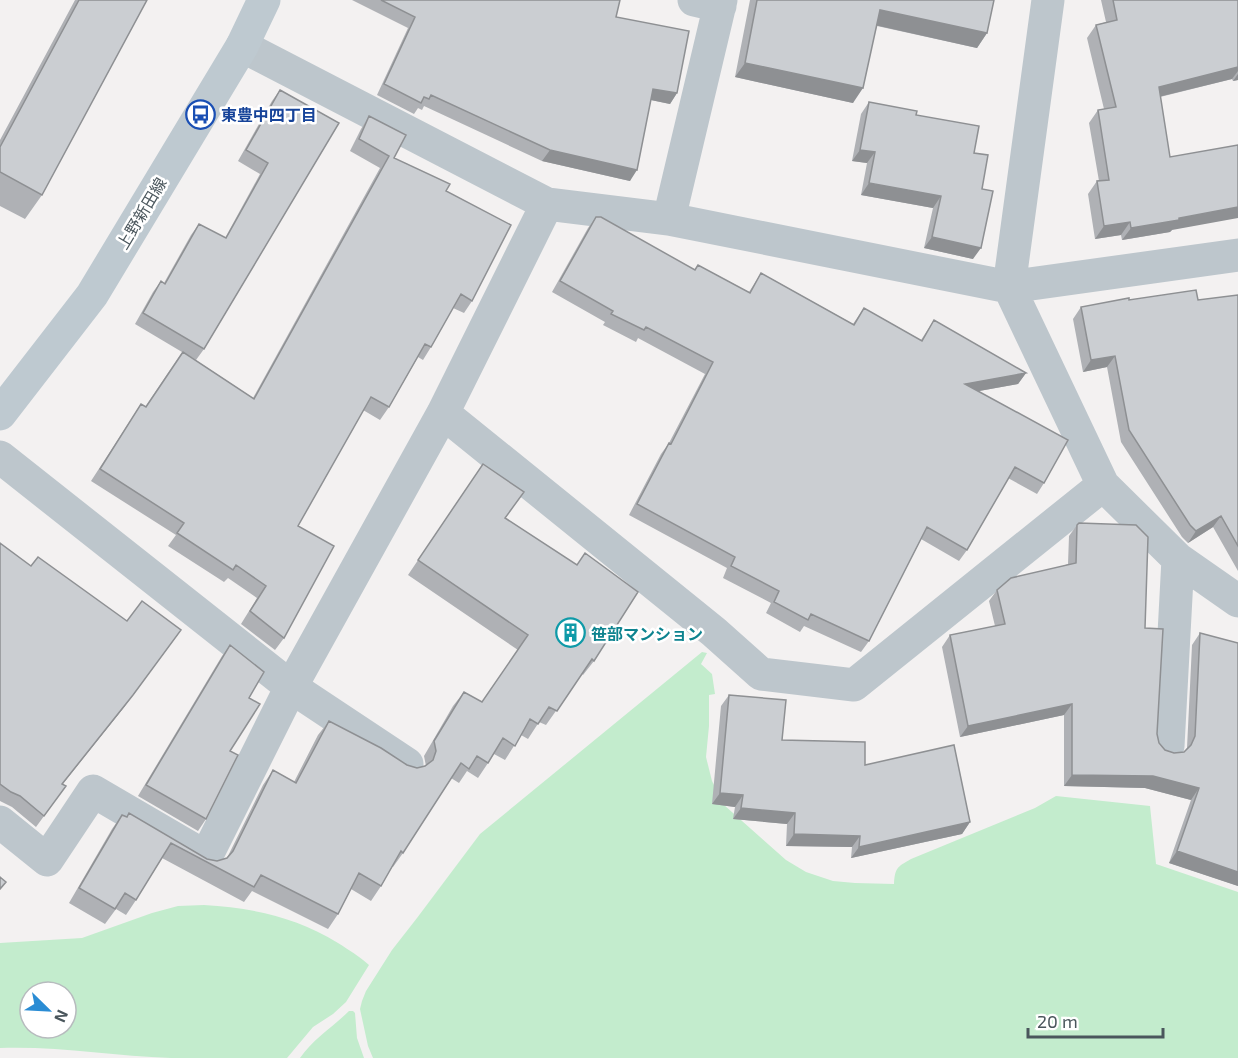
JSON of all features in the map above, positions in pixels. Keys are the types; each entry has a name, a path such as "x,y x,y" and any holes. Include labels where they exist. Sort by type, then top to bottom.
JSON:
{"street":[{"name":"上野新田線","path":"0,414 92,295 242,46 264,0"},
{"path":"1048,0 1009,287 1103,485 1178,559 1238,602"},
{"path":"669,219 712,2"},
{"path":"242,46 547,204 669,219 1009,287 1238,255"},
{"path":"0,822 47,860 93,791 206,857 291,687 443,413 547,204"},
{"path":"443,413 714,632 761,674 854,685 1103,485"},
{"path":"0,457 291,687 407,764"},
{"path":"1168,746 1178,559"}],"green space":[{"path":"702,652 707,653 701,664 712,674 715,694 709,695 706,757 712,781 724,805 786,860 806,872 833,881 894,884 898,868 911,859 1035,808 1056,796 1150,806 1156,864 1238,892 1238,1058 373,1058 360,1009 366,991 392,950 480,834"},
{"path":"204,905 274,915 322,934 369,965 346,1002 313,1027 287,1058 171,1058 43,1048 0,1048 0,943 82,938 178,906"},
{"path":"349,1011 355,1013 357,1038 364,1058 300,1058 317,1039"}],"building":[{"path":"79,0 147,0 42,195 0,172 0,147"},
{"path":"381,0 620,0 616,17 689,31 677,93 653,89 637,170 550,150 431,95 429,99 424,97 421,103 384,84 415,17"},
{"path":"757,0 994,0 987,33 880,10 863,88 745,63"},
{"path":"1113,0 1238,0 1238,67 1159,87 1170,157 1238,145 1238,207 1131,228 1130,222 1104,226 1097,181 1109,180 1098,110 1116,107 1096,25 1117,20"},
{"path":"280,90 339,123 204,349 143,313 161,281 165,284 199,224 226,238 268,163 246,150"},
{"path":"869,102 917,111 916,115 979,126 974,153 988,155 982,189 993,191 981,248 932,237 941,196 869,183 875,152 860,150"},
{"path":"369,116 406,135 394,158 450,184 446,191 511,225 472,301 461,294 431,347 425,344 389,407 371,397 298,526 334,546 284,638 250,611 266,586 236,565 233,570 177,533 184,523 100,469 141,404 146,407 183,352 254,399 389,156 359,139"},
{"path":"596,217 601,217 695,270 698,265 750,293 761,273 854,325 864,308 922,341 934,320 1026,373 965,384 1068,440 1044,483 1015,467 967,550 927,527 869,641 811,614 808,620 774,602 779,591 731,566 735,557 637,504 713,362 646,327 644,330 611,314 613,311 560,281"},
{"path":"1196,290 1198,300 1238,295 1238,546 1221,516 1196,531 1190,525 1129,430 1115,356 1091,360 1081,307 1129,298 1129,300"},
{"path":"483,464 524,492 505,518 577,565 585,553 638,592 594,661 592,659 557,711 549,707 538,724 530,719 515,746 503,738 488,763 477,756 469,769 461,763 403,853 401,851 381,886 359,873 338,914 261,875 254,887 171,843 136,900 125,893 115,909 79,888 122,815 127,817 129,813 207,859 217,861 227,858 233,851 273,770 296,783 329,721 381,748 407,765 417,768 433,760 436,751 434,741 464,692 482,702 528,635 418,560"},
{"path":"1079,523 1136,525 1148,537 1145,628 1163,629 1157,734 1159,743 1165,750 1174,753 1184,752 1191,745 1195,736 1200,633 1238,643 1238,872 1177,851 1199,788 1153,776 1072,775 1072,704 968,726 950,635 1005,624 997,590 1011,578 1076,563 1077,525"},
{"path":"0,543 31,566 38,557 127,621 142,601 181,630 62,784 66,786 44,816 20,796 0,784"},
{"path":"230,645 264,672 249,698 260,704 230,751 238,755 206,819 146,785"},
{"path":"729,695 786,700 782,740 865,742 865,765 954,745 970,822 859,847 860,836 794,834 795,813 741,808 743,795 720,793"},
{"path":"0,877 6,882 0,889"}],"place":[{"name":"東豊中四丁目","path":"200,114"},
{"name":"笹部マンション","path":"570,633"}]}
